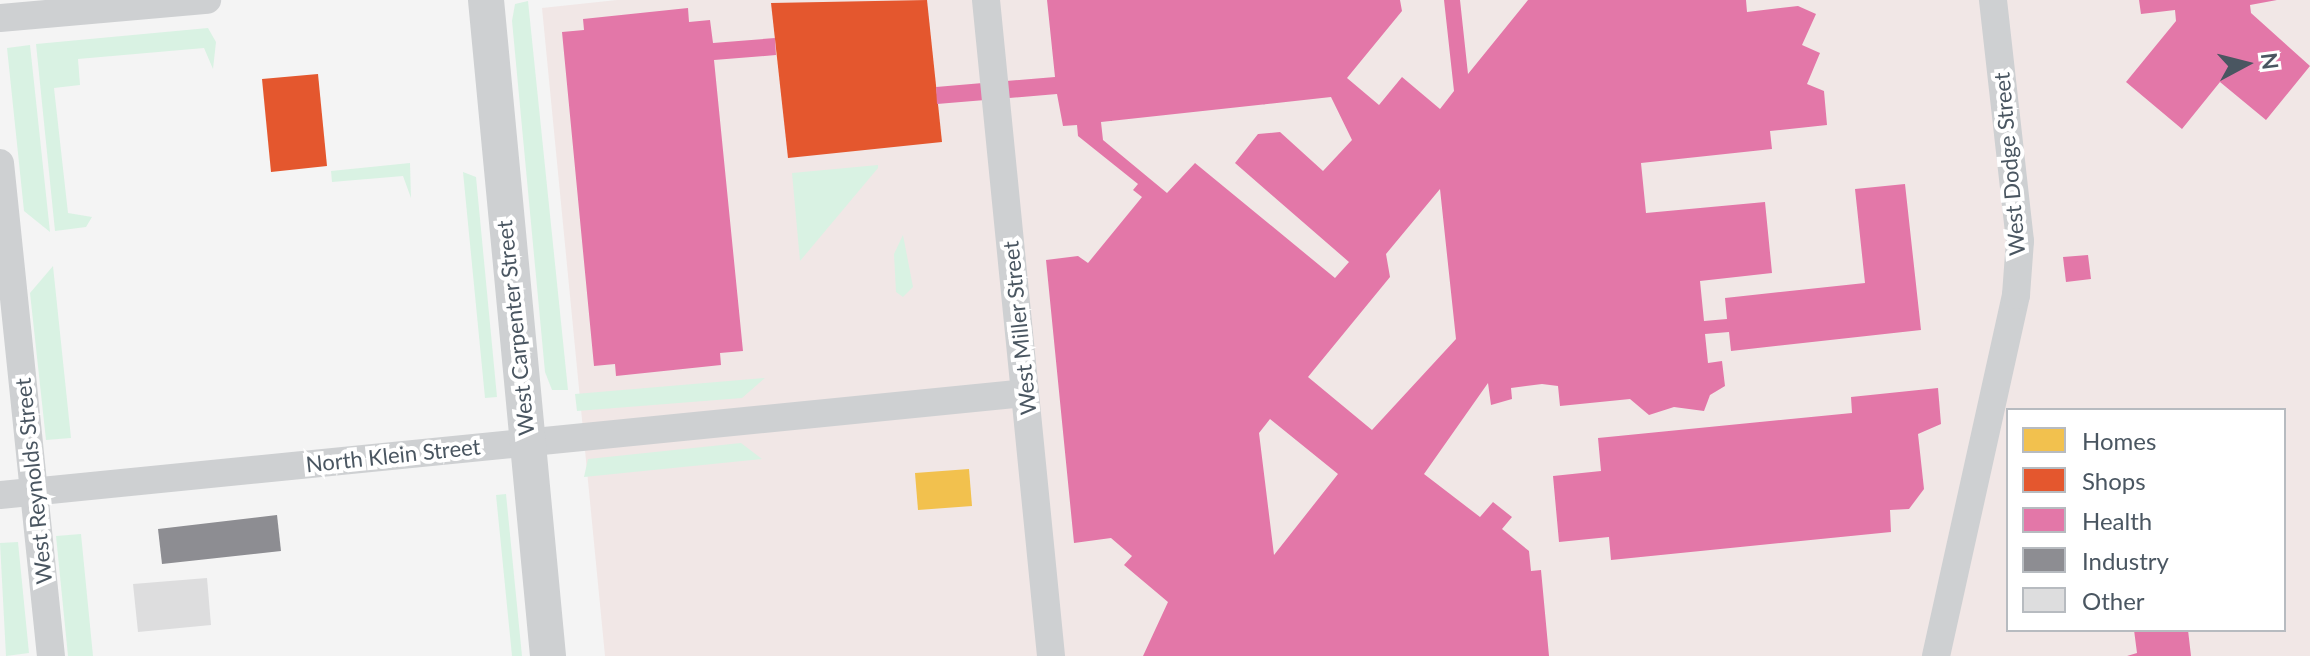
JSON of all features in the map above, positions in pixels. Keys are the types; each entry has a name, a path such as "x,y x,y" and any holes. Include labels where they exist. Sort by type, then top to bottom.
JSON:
{"street":[{"path":"0,18 207,0"},
{"name":"West Carpenter Street","path":"486,0 548,656"},
{"name":"West Miller Street","path":"986,0 1051,656"},
{"name":"West Dodge Street","path":"1936,656 2016,295 2020,241 1993,0"},
{"name":"West Reynolds Street","path":"0,163 51,656"},
{"name":"North Klein Street","path":"0,495 1025,393"}],"shaded area":[{"path":"617,0 2310,0 2310,656 605,656 542,8"}],"green space":[{"path":"528,1 568,390 552,390 545,372 512,21 515,4"},
{"path":"208,28 216,42 213,69 204,48 78,59 80,85 54,88 68,213 92,217 86,227 55,231 36,44"},
{"path":"30,45 50,232 24,211 7,48"},
{"path":"410,163 411,198 403,176 332,182 331,171"},
{"path":"878,165 878,168 800,261 792,173"},
{"path":"463,172 476,177 497,397 485,398"},
{"path":"903,235 913,287 903,297 896,292 894,254"},
{"path":"53,266 71,438 46,440 30,293"},
{"path":"765,378 742,398 577,411 575,394"},
{"path":"741,443 762,459 584,477 588,459"},
{"path":"506,494 522,656 512,656 496,495"},
{"path":"81,534 93,656 68,656 56,536"},
{"path":"18,542 29,653 6,656 0,543"}],"building: Homes":[{"path":"969,469 972,506 918,510 915,473"}],"building: Shops":[{"path":"927,0 942,142 788,158 771,3"},
{"path":"318,74 327,166 271,172 262,79"}],"building: Health":[{"path":"1047,0 1400,0 1402,11 1347,78 1379,105 1402,77 1440,109 1454,91 1444,0 1460,0 1468,74 1528,0 1746,0 1747,12 1798,6 1816,14 1802,45 1820,53 1807,84 1824,91 1827,125 1770,131 1772,149 1641,163 1646,213 1765,202 1772,273 1700,281 1704,321 1727,319 1725,298 1865,283 1855,189 1905,184 1921,330 1731,351 1729,332 1705,334 1708,363 1722,361 1725,386 1710,395 1704,411 1674,407 1649,415 1630,399 1560,406 1558,386 1542,384 1511,388 1512,399 1491,405 1488,383 1424,474 1480,517 1493,502 1512,517 1502,529 1529,551 1531,571 1541,570 1549,656 1143,656 1168,602 1124,565 1132,556 1111,538 1074,543 1046,260 1078,256 1088,263 1142,197 1133,190 1138,184 1078,136 1077,125 1063,126 1057,94 937,104 936,87 1055,77","holes":["1331,97 1352,140 1323,171 1280,132 1258,134 1235,163 1349,262 1335,278 1195,163 1167,193 1103,140 1101,122","1440,189 1456,339 1372,430 1308,377 1390,277 1386,254","1270,419 1338,474 1274,555 1259,433"]},
{"path":"2139,0 2277,0 2250,5 2251,13 2310,66 2266,120 2220,82 2182,129 2126,82 2176,21 2175,10 2141,14"},
{"path":"688,8 689,22 710,20 713,43 775,38 776,55 714,60 743,351 720,353 721,365 616,376 615,364 594,366 562,32 584,30 583,19"},
{"path":"2088,255 2091,279 2066,282 2063,257"},
{"path":"1938,388 1941,424 1918,434 1924,489 1909,509 1890,510 1891,532 1611,560 1609,537 1559,542 1553,476 1601,471 1598,438 1852,413 1851,397"},
{"path":"2134,632 2188,632 2191,656 2127,656 2137,653"}],"building: Industry":[{"path":"277,515 281,551 162,564 158,529"}],"building: Other":[{"path":"207,578 211,625 138,632 133,584"}]}
